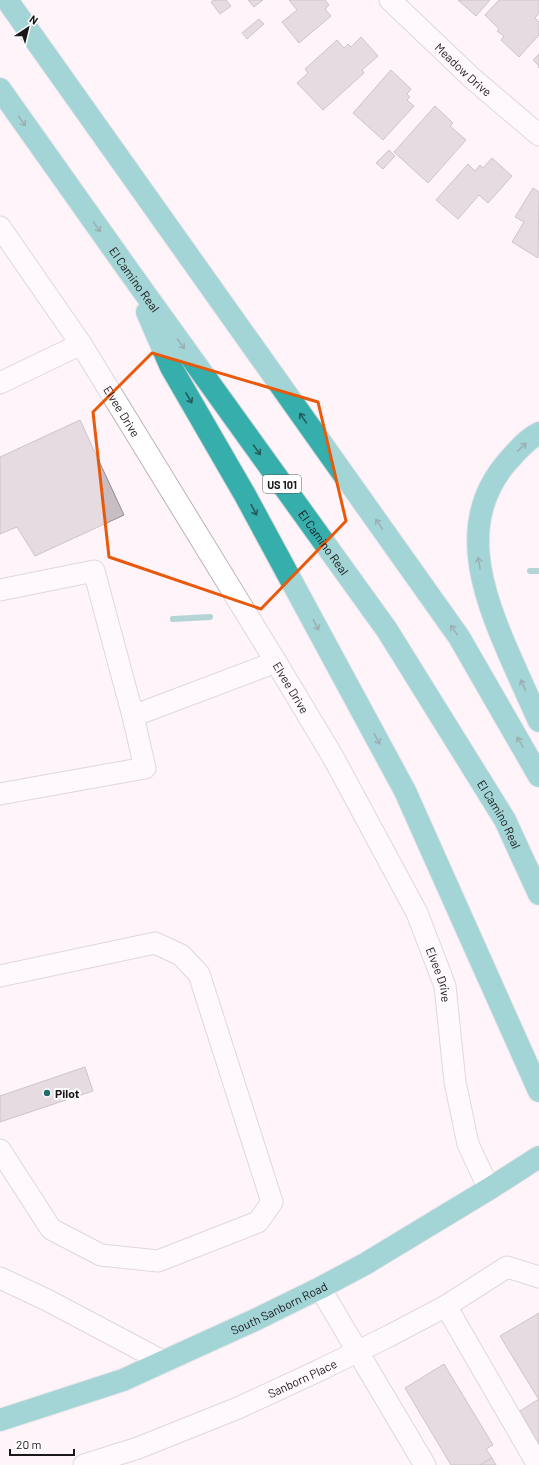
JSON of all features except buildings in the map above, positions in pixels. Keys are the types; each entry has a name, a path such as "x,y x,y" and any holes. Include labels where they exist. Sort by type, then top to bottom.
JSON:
{"highway":[{"path":"7,0 459,637 539,776"},
{"name":"El Camino Real","path":"0,89 387,630 506,820 539,894"},
{"path":"131,274 171,367 245,495 405,791 539,1091"},
{"path":"539,433 524,445 498,472 482,505 477,540 478,560 488,604 539,721"},
{"name":"South Sanborn Road","path":"0,1420 123,1380 257,1319 320,1288 406,1239 539,1157"}],"street":[{"name":"Meadow Drive","path":"390,0 468,74 539,135"},
{"name":"Elvee Drive","path":"0,227 81,344 276,662 333,757 417,913 445,986 455,1082 468,1144 489,1189"},
{"path":"0,383 81,344"},
{"path":"0,590 94,571 133,716 145,768 0,794"},
{"path":"133,716 276,662"},
{"path":"0,976 155,943 181,955 199,974 272,1202 258,1222 158,1261 101,1255 51,1229 0,1150"},
{"name":"Sanborn Place","path":"84,1465 138,1448 238,1408 357,1352 446,1306 508,1267 539,1277"},
{"path":"2,1283 47,1300 164,1362"},
{"path":"320,1288 425,1465"},
{"path":"446,1306 538,1465"}],"highlighted area":[{"path":"152,353 318,402 346,521 261,609 109,557 93,412"}],"waterway":[{"path":"530,571 539,571"},
{"path":"173,619 210,617"}],"place":[{"name":"Pilot","path":"47,1093"}]}
